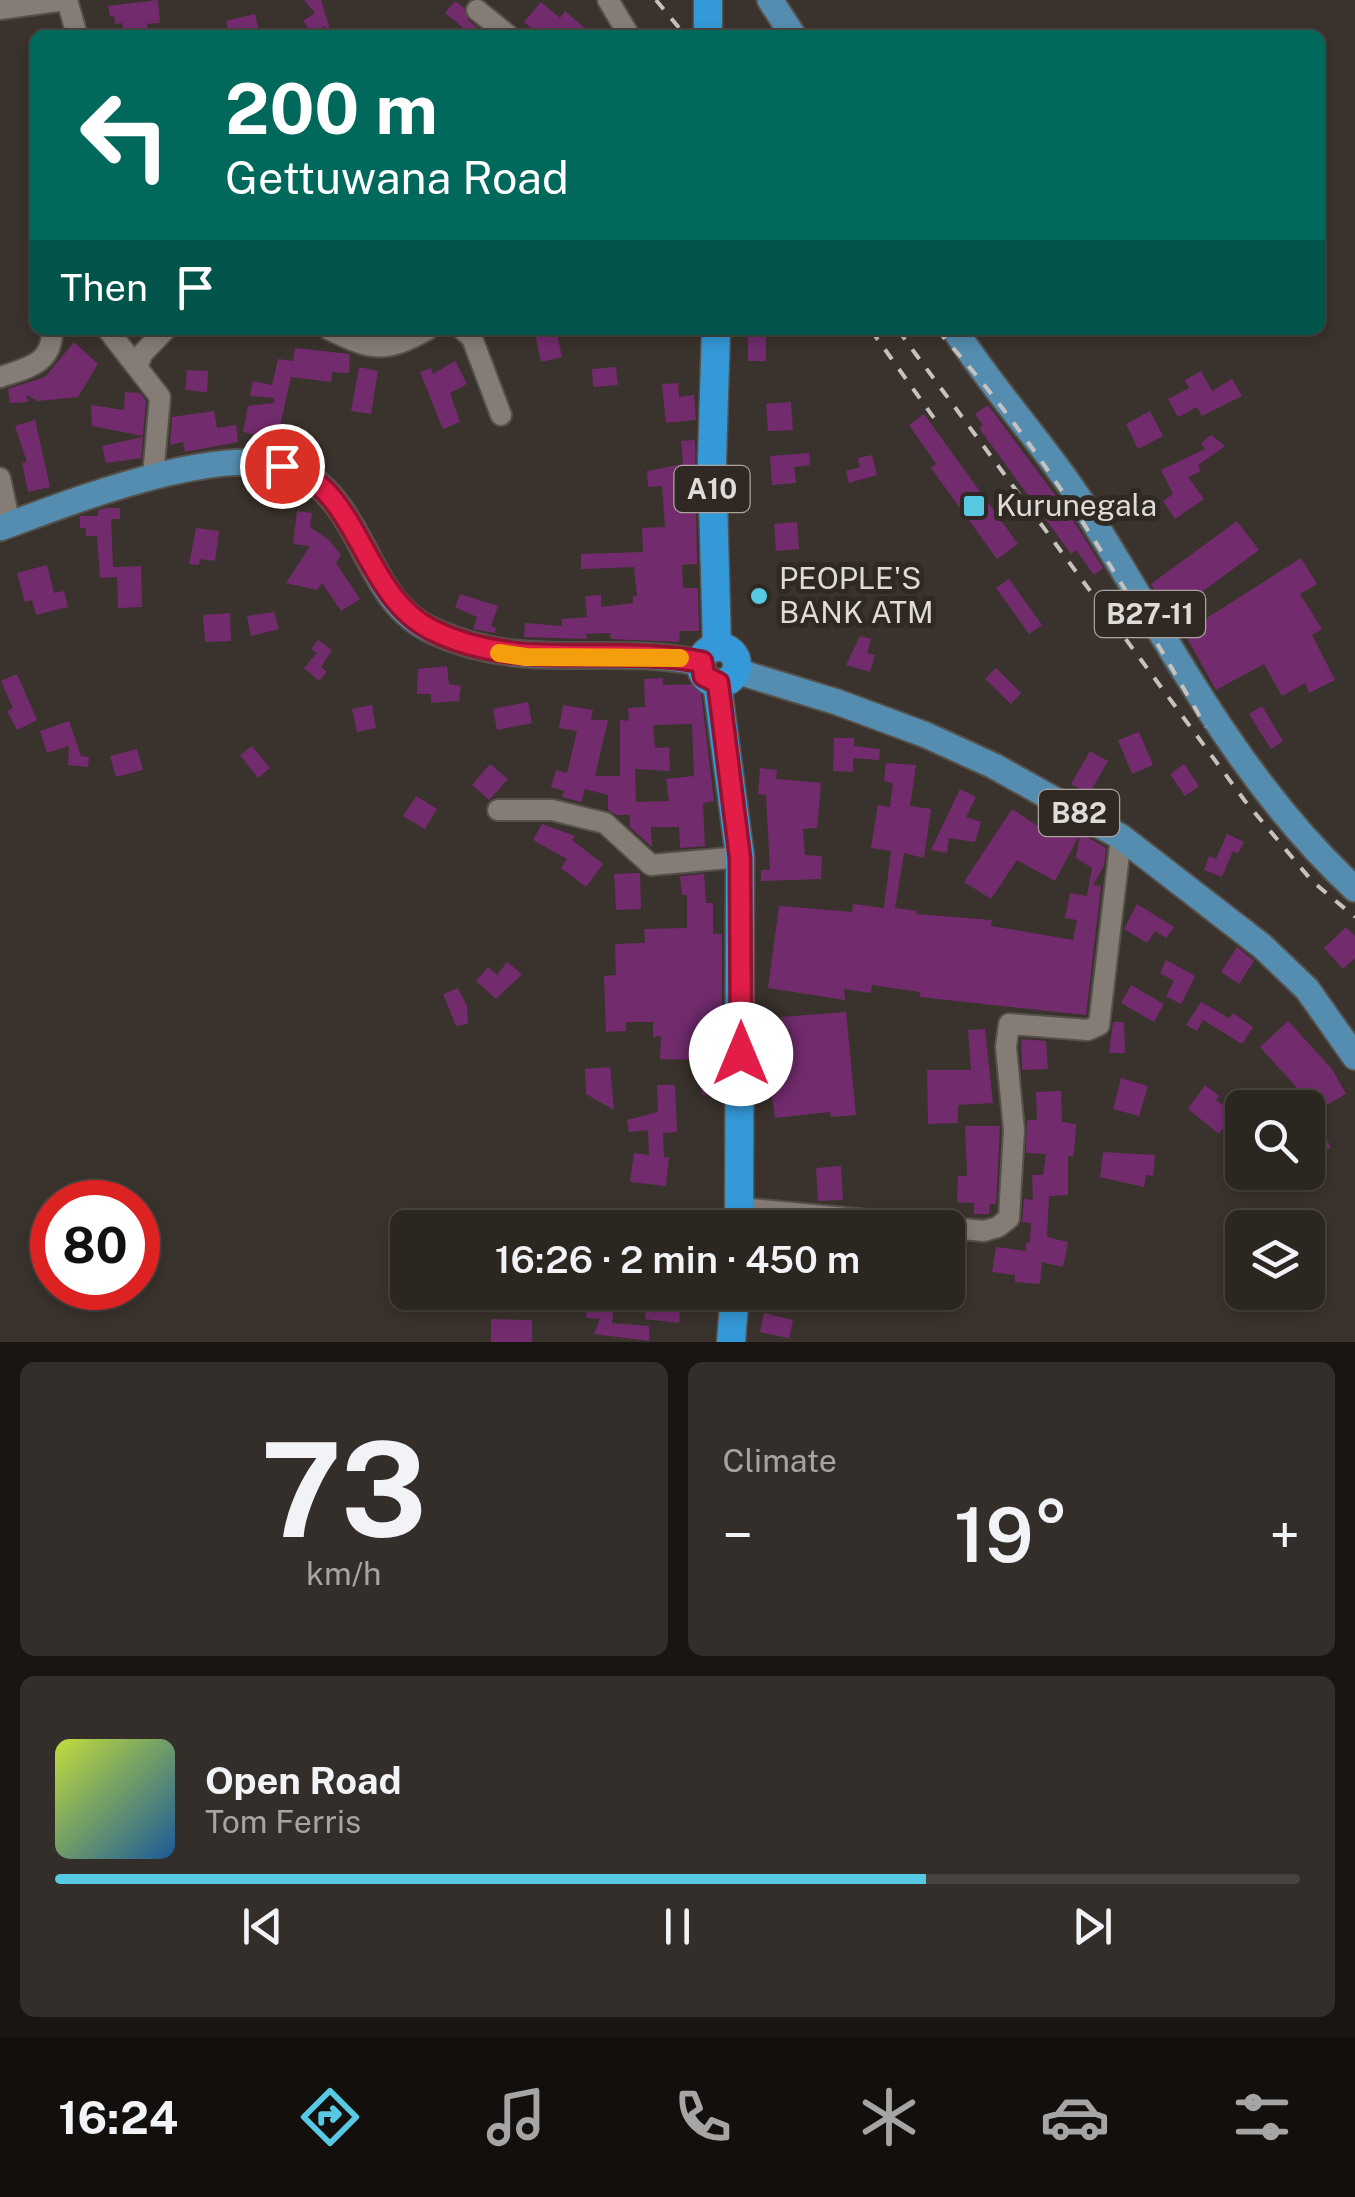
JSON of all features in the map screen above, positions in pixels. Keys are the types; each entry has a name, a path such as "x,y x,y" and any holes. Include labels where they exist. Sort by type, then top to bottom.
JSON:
{"highway":[{"path":"708,0 708,30"},
{"name":"A10","path":"716,335 712,460 718,666 740,858 739,1210"},
{"path":"732,1342 734,1310"}],"main road":[{"path":"770,0 790,30"},
{"name":"B27-11","path":"960,335 1075,493 1212,718 1286,819 1355,889"},
{"name":"B82","path":"5,526 92,493 153,476 248,464 282,466 303,473 340,509 379,582 398,605 433,631 482,648 526,657 652,656 718,666 837,702 926,735 994,766 1121,837 1262,946 1307,988 1355,1057"}],"street":[{"path":"0,9 66,0 75,30"},
{"path":"608,0 625,30"},
{"path":"477,10 502,30"},
{"path":"0,377 43,360 50,349 51,335"},
{"path":"112,335 160,397 153,476"},
{"path":"138,365 142,354 161,335"},
{"path":"341,335 369,348 392,348 418,335"},
{"path":"469,335 502,415"},
{"path":"0,478 5,526"},
{"path":"498,810 552,810 604,823 651,865 740,858"},
{"path":"965,1228 998,1228 1008,1218 1014,1130 1006,1047 1008,1024 1088,1030 1099,1026 1121,837"}],"building":[{"path":"158,0 160,23 147,24 148,30 123,30 122,23 115,24 108,6"},
{"path":"304,0 321,0 330,30 324,26 309,30 303,21 315,13"},
{"path":"455,1 480,30 466,30 445,13"},
{"path":"541,2 560,18 565,11 587,30 533,30 524,22"},
{"path":"255,14 259,30 229,30 226,21"},
{"path":"535,335 557,335 562,357 541,362"},
{"path":"748,337 766,337 766,361 748,361"},
{"path":"74,342 98,364 78,397 38,401 26,395 29,402 10,403 8,389 45,377"},
{"path":"295,348 350,354 349,373 332,372 331,382 291,377 277,439 243,432 248,406 274,403 274,398 250,396 253,381 272,385 278,359 293,361"},
{"path":"455,361 467,384 450,393 460,422 443,429 420,372 431,368 433,374"},
{"path":"359,367 378,371 371,414 351,411"},
{"path":"616,367 618,385 593,387 592,369"},
{"path":"187,370 208,371 207,392 185,390"},
{"path":"1201,371 1212,391 1232,379 1242,396 1202,416 1197,407 1178,417 1168,399 1189,388 1185,380"},
{"path":"678,383 679,397 694,395 696,420 666,423 662,384"},
{"path":"125,392 140,393 146,401 143,436 92,426 91,405 124,410"},
{"path":"791,402 793,430 768,431 766,404"},
{"path":"988,405 1068,512 1103,568 1094,575 1076,550 1071,554 979,428 983,425 975,414"},
{"path":"214,411 217,428 236,425 238,442 185,452 183,442 170,445 172,417"},
{"path":"1150,411 1163,436 1138,449 1126,424"},
{"name":"Kurunegala","path":"924,414 1018,544 997,559 931,468 936,464 909,425"},
{"path":"35,420 50,487 28,492 22,463 27,462 15,426"},
{"path":"1211,435 1225,446 1198,465 1201,471 1188,477 1204,499 1175,519 1163,501 1173,494 1161,470 1205,449 1201,443"},
{"path":"143,437 141,458 106,463 102,446"},
{"path":"695,440 697,564 682,565 683,588 698,588 699,631 680,631 679,642 611,639 610,633 586,634 587,639 524,637 525,623 562,626 562,619 587,617 585,596 601,595 601,607 633,603 633,596 637,596 634,567 581,569 581,554 643,552 642,528 665,527 662,486 648,487 647,471 683,464 681,441"},
{"path":"809,453 810,465 794,467 796,483 772,485 770,456"},
{"path":"872,455 877,475 849,483 846,471 860,467 858,458"},
{"path":"120,508 120,519 111,519 113,567 141,566 142,607 118,608 117,577 100,578 97,536 86,536 86,528 80,528 80,516 98,516 98,510"},
{"path":"297,511 312,513 310,527 329,540 341,555 336,563 360,599 341,611 322,583 317,590 286,583 310,546 293,544"},
{"path":"1237,521 1259,550 1188,602 1202,621 1301,558 1317,584 1300,594 1322,629 1312,635 1335,680 1309,693 1305,683 1282,696 1264,664 1216,690 1178,622 1170,617 1151,584"},
{"path":"797,522 799,549 776,551 774,524"},
{"path":"196,528 219,531 215,561 200,559 199,565 189,564"},
{"path":"47,565 54,593 64,591 68,607 36,615 32,600 25,602 17,573"},
{"path":"1009,579 1042,625 1029,634 996,588"},
{"path":"460,594 498,606 491,626 496,628 495,633 473,629 477,617 455,607"},
{"path":"274,612 279,629 251,636 247,616"},
{"path":"230,613 231,641 205,642 203,615"},
{"path":"860,636 871,639 867,653 875,655 870,672 846,665"},
{"path":"318,640 332,650 321,667 327,672 319,681 304,668 317,653 311,649"},
{"path":"447,666 449,684 461,686 459,701 431,703 431,694 417,694 418,669"},
{"path":"996,668 1021,693 1011,704 985,679"},
{"path":"17,674 37,720 17,730 7,711 13,708 1,681"},
{"path":"663,678 663,685 700,684 714,801 703,803 705,846 680,848 679,827 651,827 652,847 630,827 630,815 608,810 608,795 585,789 581,802 562,797 564,791 551,787 556,770 567,773 577,731 559,728 563,705 593,710 591,720 608,720 595,776 620,776 620,720 629,721 628,708 645,707 644,679","holes":["692,724 694,776 666,779 669,801 636,802 635,769 670,771 669,747 655,748 653,725"]},
{"path":"528,702 532,723 497,730 493,709"},
{"path":"372,705 376,728 357,732 352,709"},
{"path":"1262,706 1283,741 1271,749 1249,714"},
{"path":"69,721 81,756 89,757 88,767 68,765 69,746 47,753 40,731"},
{"path":"1139,732 1153,765 1132,774 1118,740"},
{"path":"834,738 854,738 854,746 880,749 879,760 853,758 853,772 833,771"},
{"path":"252,746 270,768 258,778 240,755"},
{"path":"137,749 143,770 116,777 110,756"},
{"path":"1090,751 1108,761 1089,794 1071,784"},
{"path":"886,763 916,765 910,806 931,809 924,858 904,853 895,908 917,911 916,914 992,920 991,926 1073,940 1077,920 1065,918 1070,893 1087,896 1092,868 1076,858 1080,834 1055,881 1017,860 991,899 964,882 1012,809 1053,836 1061,822 1106,848 1104,866 1093,885 1101,886 1086,1015 920,997 920,992 872,985 871,993 844,989 845,1000 768,988 779,906 852,912 853,904 884,908 891,851 871,848 878,805 890,807 893,783 884,781"},
{"path":"490,764 508,779 489,800 472,785"},
{"path":"1184,764 1199,786 1185,796 1170,774"},
{"path":"760,768 777,770 776,779 821,783 817,828 803,829 805,855 822,856 821,879 761,881 761,870 770,870 766,795 758,794"},
{"path":"960,789 976,797 966,817 981,822 975,842 949,838 947,853 931,850"},
{"path":"416,796 437,809 425,829 403,816"},
{"path":"542,824 575,836 572,840 603,864 586,887 561,868 567,859 533,840"},
{"path":"1227,834 1244,842 1238,853 1233,851 1222,877 1204,870 1209,856 1216,859"},
{"path":"640,873 641,909 616,910 614,874"},
{"path":"704,874 706,903 713,903 713,934 722,934 722,1034 721,1094 702,1095 701,1060 660,1059 661,1036 653,1037 653,1022 626,1022 626,1031 606,1032 604,976 616,975 615,944 645,943 644,929 687,928 687,895 682,895 680,876"},
{"path":"1137,904 1174,927 1166,938 1155,931 1147,943 1124,929"},
{"path":"1346,927 1355,936 1355,958 1343,969 1324,948"},
{"path":"1237,947 1254,961 1239,984 1221,972"},
{"path":"1166,960 1195,976 1181,1004 1166,996 1174,981 1160,973"},
{"path":"507,962 522,974 496,999 476,981 488,967 497,975"},
{"path":"1131,985 1164,1004 1154,1022 1121,1003"},
{"path":"458,988 467,1006 468,1024 456,1026 443,994"},
{"path":"1201,1002 1229,1018 1233,1013 1253,1027 1242,1044 1203,1020 1197,1031 1186,1025"},
{"path":"846,1012 856,1115 831,1117 830,1112 775,1118 770,1082 776,1081 774,1056 784,1055 781,1017"},
{"path":"1288,1021 1332,1069 1346,1094 1325,1106 1325,1090 1299,1090 1260,1047"},
{"path":"1113,1022 1124,1022 1125,1053 1109,1053"},
{"path":"985,1029 993,1103 958,1105 958,1123 928,1124 927,1070 971,1070 968,1030"},
{"path":"1021,1039 1046,1041 1048,1069 1022,1070"},
{"path":"610,1067 614,1110 586,1094 585,1069"},
{"path":"1121,1078 1148,1086 1139,1116 1113,1109"},
{"path":"657,1085 675,1085 677,1132 663,1133 664,1157 669,1157 666,1186 630,1182 634,1153 649,1155 648,1130 629,1132 627,1120 658,1112"},
{"path":"1205,1085 1225,1106 1225,1126 1219,1134 1188,1109"},
{"path":"1061,1091 1062,1122 1076,1124 1075,1141 1073,1157 1068,1156 1068,1195 1049,1196 1047,1237 1068,1242 1063,1267 1042,1262 1040,1284 1015,1282 1015,1275 992,1272 996,1247 1026,1251 1026,1243 1030,1243 1031,1223 1022,1222 1024,1199 1033,1200 1032,1175 1043,1175 1046,1154 1026,1153 1027,1120 1037,1120 1036,1092"},
{"path":"965,1126 1000,1126 996,1204 990,1204 989,1214 974,1214 974,1203 957,1202 958,1176 967,1176"},
{"path":"1103,1152 1155,1155 1153,1176 1146,1175 1144,1187 1100,1177"},
{"path":"841,1166 843,1200 818,1201 816,1168"},
{"path":"587,1310 614,1310 612,1323 649,1326 649,1341 594,1334 600,1319 586,1318"},
{"path":"646,1310 680,1310 679,1323 645,1319"},
{"path":"764,1313 793,1320 789,1338 760,1332"},
{"path":"491,1319 532,1320 532,1342 491,1342"}],"railway":[{"path":"656,0 681,30"},
{"path":"875,335 939,425"},
{"path":"902,335 1245,801 1312,881 1355,917"},
{"path":"941,335 1013,422 1082,521 1206,727"}],"slow traffic":[{"path":"499,653 526,657 680,658"}],"place":[{"name":"Kurunegala","path":"974,506"},
{"name":"PEOPLE'S BANK ATM","path":"759,596"}],"route":[{"path":"282,466 303,473 323,488 350,524 389,596 433,631 503,654 526,657 652,656 702,662 704,676 718,683 740,858 741,1054"}]}
